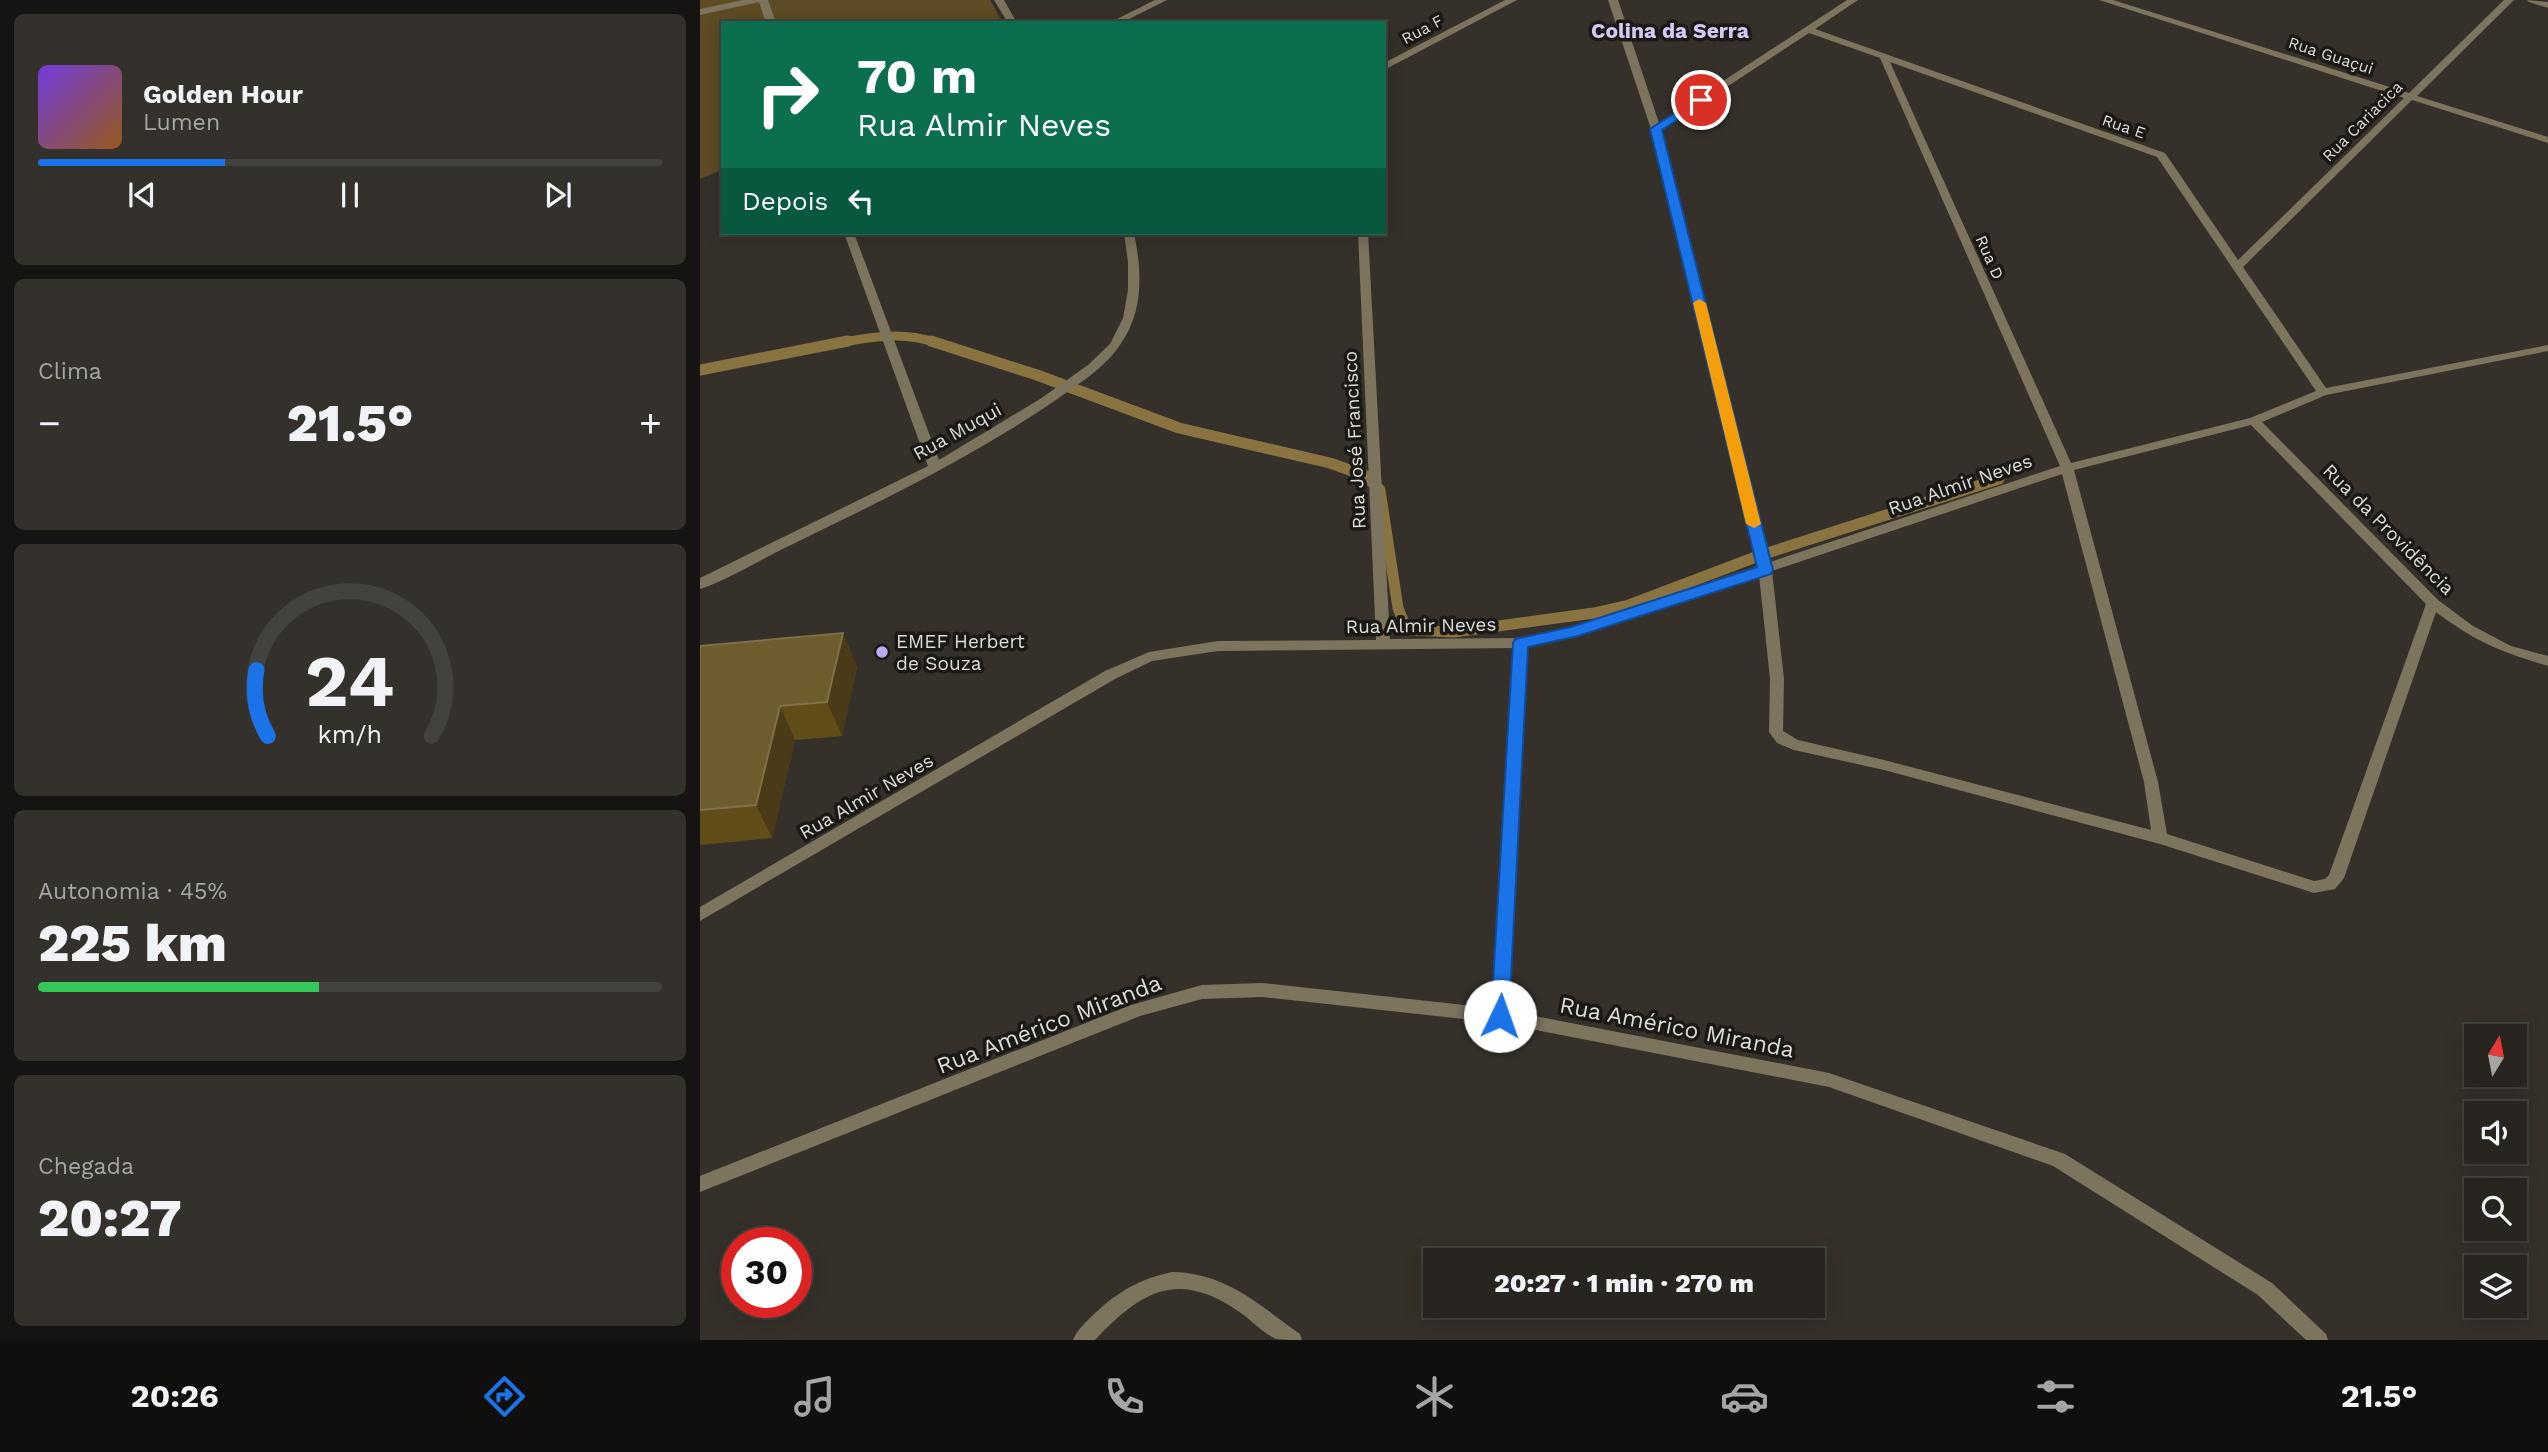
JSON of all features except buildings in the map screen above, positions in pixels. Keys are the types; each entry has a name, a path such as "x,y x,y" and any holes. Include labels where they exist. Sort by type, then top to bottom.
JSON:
{"street":[{"path":"700,12 756,0"},
{"path":"763,0 770,21"},
{"path":"999,0 1012,21"},
{"path":"1117,21 1162,0"},
{"name":"Rua F","path":"1386,65 1511,0"},
{"path":"1613,0 1656,129 1765,570 1777,679 1776,732 1782,739 1794,745 1884,765 2160,838 2314,887 2329,885 2336,878 2433,604"},
{"path":"1656,129 1853,0"},
{"name":"Rua Guaçui","path":"2104,0 2548,140"},
{"name":"Rua Cariacica","path":"2238,266 2509,0"},
{"path":"2532,0 2548,5"},
{"name":"Rua E","path":"1807,29 1884,59 2161,155 2323,392"},
{"name":"Rua D","path":"1884,59 2067,468 2151,782 2160,838"},
{"path":"850,235 935,467"},
{"name":"Rua Muqui","path":"700,583 935,467 1010,425 1065,388 1114,347 1133,310 1136,269 1129,235"},
{"name":"Rua José Francisco","path":"1363,235 1383,646"},
{"name":"Rua Almir Neves","path":"700,915 1110,675 1149,657 1218,646 1521,643 1572,632 2067,468 2254,421 2323,392 2548,348"},
{"name":"Rua da Providência","path":"2254,421 2433,604 2468,629 2506,649 2548,660"},
{"path":"1500,1016 1521,643"},
{"name":"Rua Américo Miranda","path":"700,1184 1137,1010 1202,992 1262,990 1500,1016 1829,1080 2059,1160 2265,1289 2319,1340"},
{"path":"1082,1340 1126,1297 1157,1281 1213,1286 1293,1340"}],"shaded area":[{"path":"700,0 990,0 1002,21 721,21 721,170 700,179"}],"waterway":[{"path":"839,343 900,336 936,343"},
{"path":"700,370 848,341"},
{"path":"931,341 1037,375 1179,428 1330,463 1366,476 1380,490 1398,608 1405,626 1410,630 1454,632 1594,613 1629,605 1761,555 1999,479"}],"slow traffic":[{"path":"1699,303 1754,524"}],"place":[{"name":"EMEF Herbert de Souza","path":"882,652"}],"district":[{"name":"Colina da Serra","path":"1670,31"}],"route":[{"path":"1500,1016 1521,643 1572,632 1765,570 1656,129 1701,100"}]}
